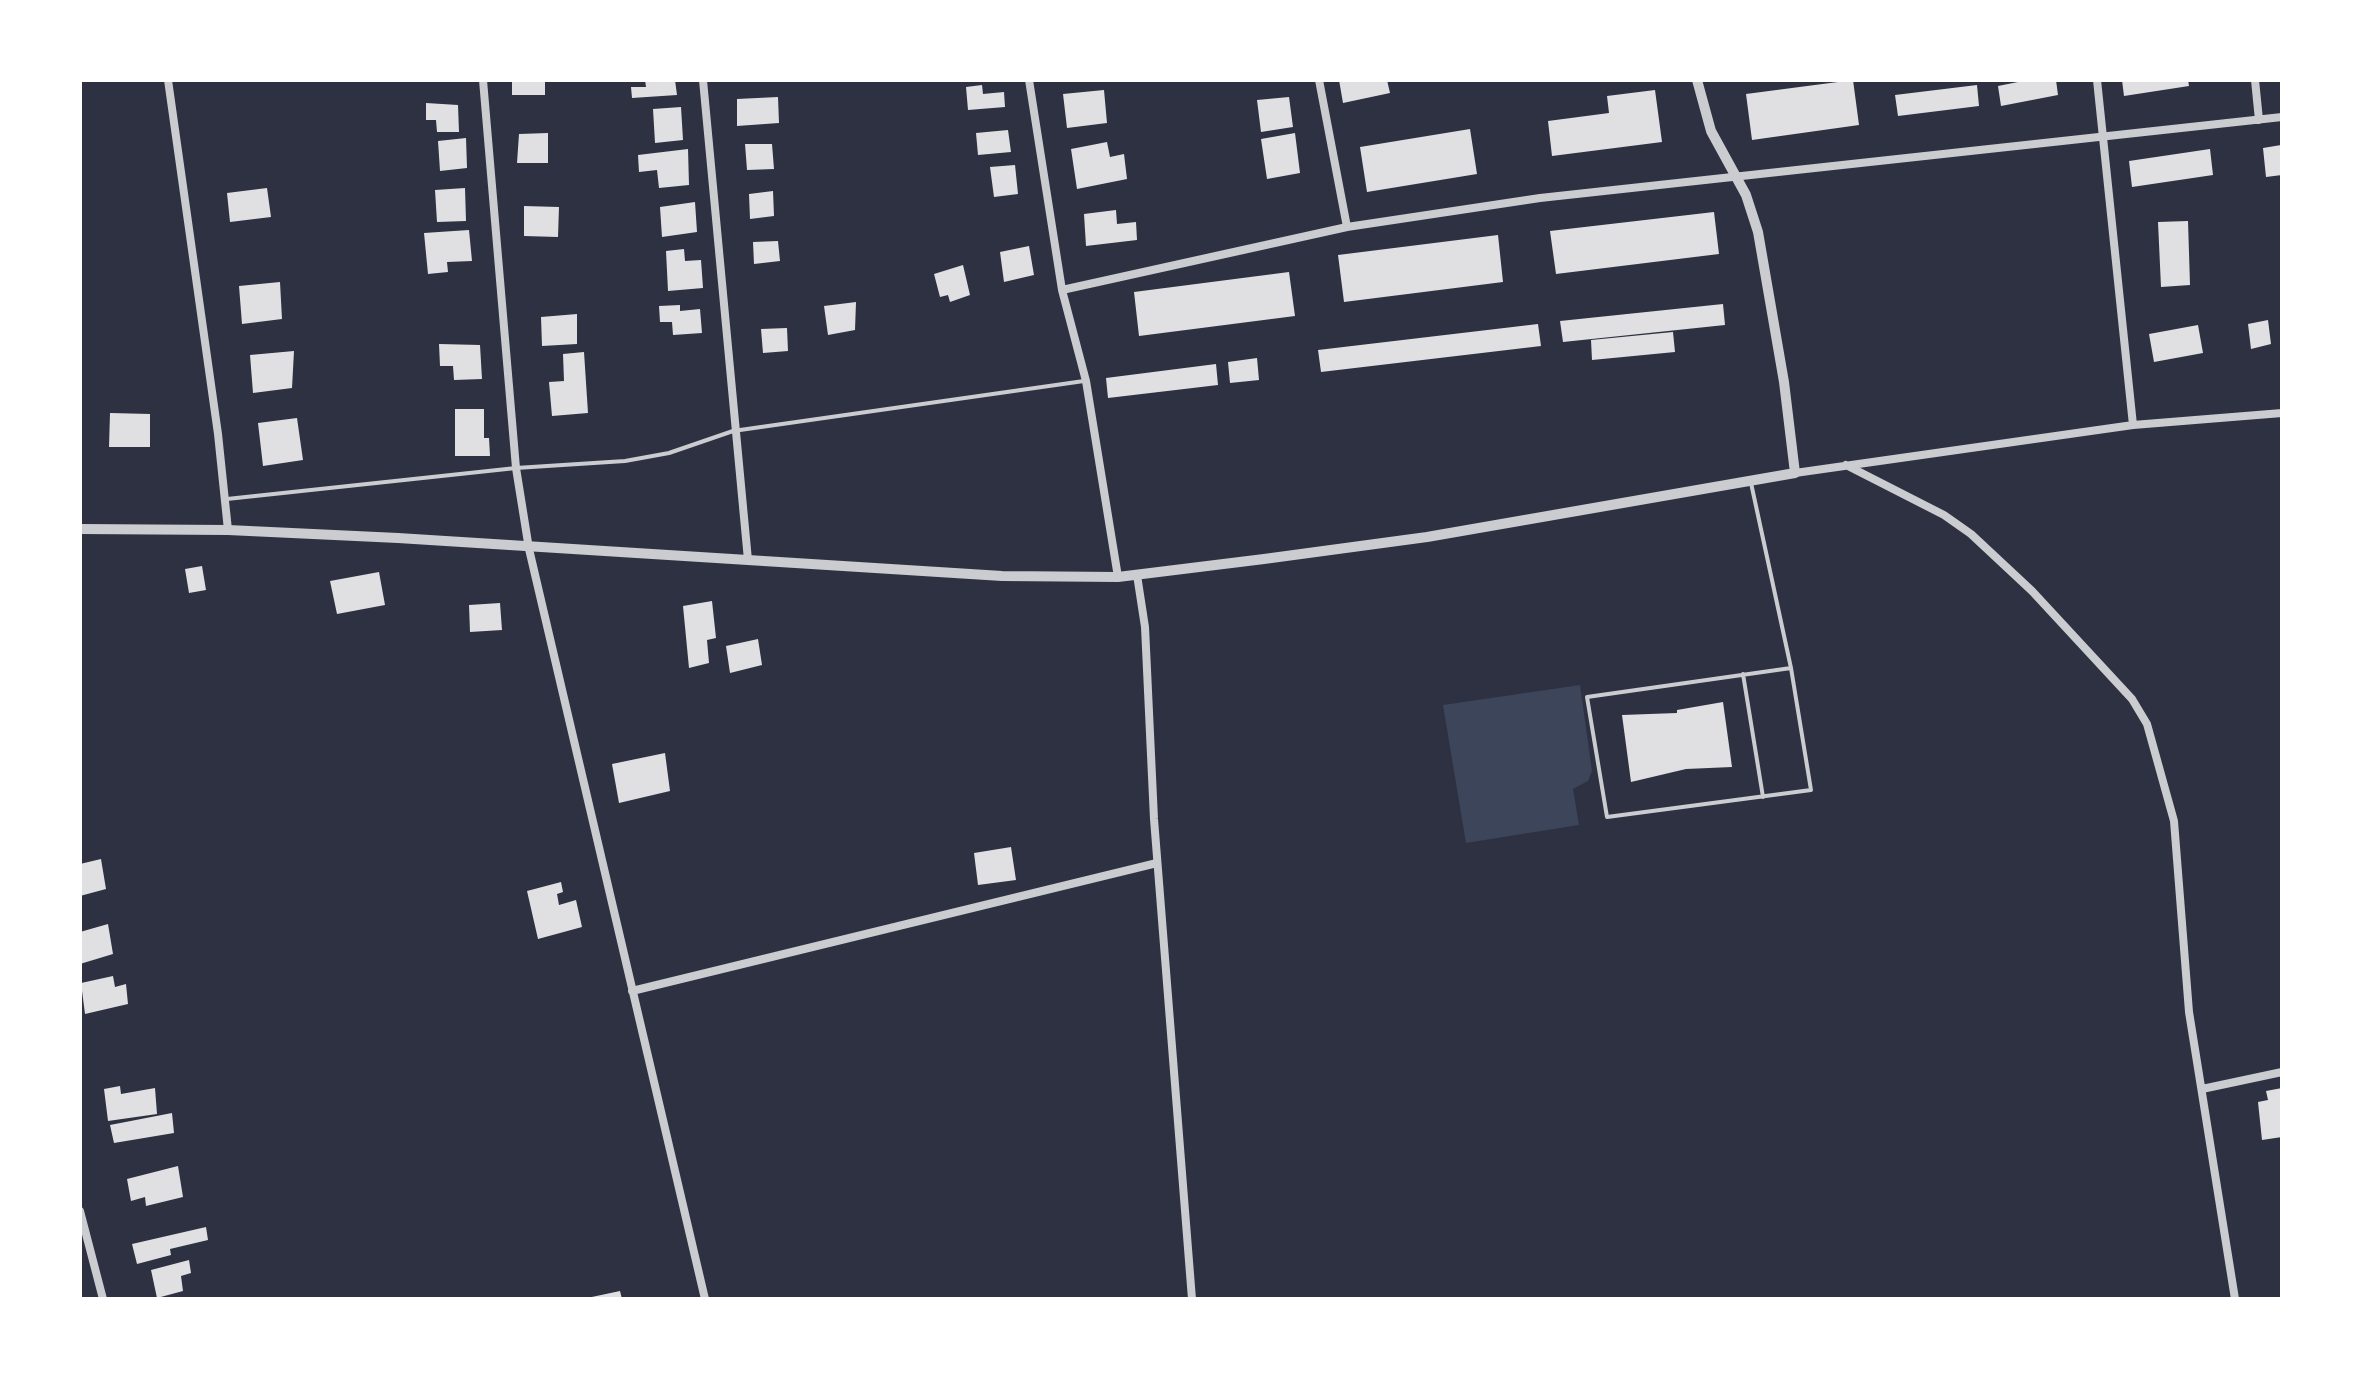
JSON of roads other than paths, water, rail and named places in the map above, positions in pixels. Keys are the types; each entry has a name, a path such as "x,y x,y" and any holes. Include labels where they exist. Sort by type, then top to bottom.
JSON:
{"street":[{"path":"168,80 228,530"},
{"path":"483,80 516,468 529,549 705,1299"},
{"path":"703,80 733,431 748,560"},
{"path":"1029,80 1062,290 1086,381 1118,577"},
{"path":"1319,80 1347,227"},
{"path":"1697,80 1711,131 1753,215 1768,280 1795,473"},
{"path":"2097,80 2133,425"},
{"path":"2255,80 2259,120"},
{"path":"1062,290 1347,227 1540,198 2282,117"},
{"path":"80,529 228,530 1002,576 1118,577 1427,537 1846,465 2133,425 2282,413"},
{"path":"1846,465 1944,515 1971,534 2032,591 2132,699 2147,724 2174,821 2189,1012 2235,1299"},
{"path":"1137,575 1145,627 1157,863 1192,1299"},
{"path":"632,991 1157,863"},
{"path":"2202,1089 2282,1072"},
{"path":"80,1211 103,1299"}],"lane":[{"path":"225,499 516,468 625,461 669,453 733,431 1086,381"},
{"path":"1751,483 1791,668 1811,790 1607,817 1587,697 1791,668"},
{"path":"1743,674 1763,797"}]}
